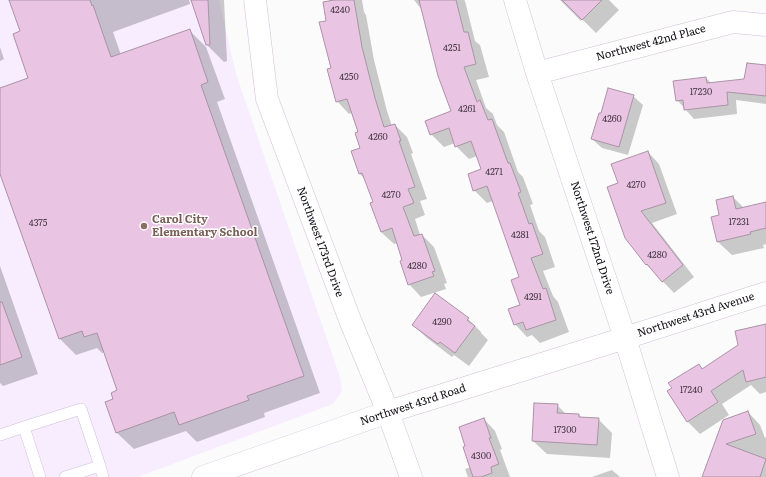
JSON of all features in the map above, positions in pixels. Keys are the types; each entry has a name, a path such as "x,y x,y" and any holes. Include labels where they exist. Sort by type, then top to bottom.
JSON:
{"street":[{"name":"Northwest 173rd Drive","path":"254,0 267,100 350,320 388,412 411,477"},
{"name":"Northwest 172nd Drive","path":"516,0 537,73 625,338 668,477"},
{"name":"Northwest 42nd Place","path":"537,73 733,22 766,25"},
{"name":"Northwest 43rd Avenue","path":"625,338 766,292"},
{"name":"Northwest 43rd Road","path":"203,477 388,412 625,338"}],"lane":[{"path":"0,435 81,409 103,477"},
{"path":"24,427 40,477"},
{"path":"65,477 100,466"}],"shaded area":[{"name":"Carol City Elementary School","path":"0,0 219,0 236,74 340,377 342,391 333,404 138,477 0,477"}],"building":[{"name":"Carol City Elementary School","path":"9,0 90,0 111,57 190,29 208,82 201,85 304,376 247,396 249,400 179,425 174,412 116,433 105,402 113,399 111,393 117,390 97,333 84,337 82,331 59,339 0,174 0,88 28,78 13,34 20,31"},
{"path":"191,0 208,0 210,45 206,45"},
{"path":"334,0 354,0 362,47 384,127 395,124 401,141 399,141 415,187 408,189 414,203 403,207 414,236 422,234 435,271 432,272 434,276 408,285 400,261 402,260 392,228 381,232 370,203 373,202 362,173 359,174 351,151 360,148 355,133 358,132 347,99 336,102 327,69 331,68 319,22 326,21 323,2"},
{"path":"419,0 456,0 464,32 468,32 476,64 464,67 477,102 480,100 488,120 492,119 508,163 510,163 521,192 518,193 529,224 532,223 543,254 531,258 543,289 546,288 556,320 526,330 523,322 514,325 508,309 520,305 511,280 519,277 487,186 473,191 468,174 481,169 471,141 455,147 449,128 430,135 425,121 451,111 438,76"},
{"path":"562,0 602,0 582,20"},
{"path":"747,63 766,65 766,96 727,92 728,105 684,110 683,100 676,101 673,81 706,77 707,83 744,79"},
{"path":"608,88 634,95 619,147 591,139 599,113 601,113"},
{"path":"648,151 666,203 641,211 683,265 662,282 647,264 646,265 625,238 607,187 618,183 611,164"},
{"path":"733,196 736,209 766,202 766,228 750,232 751,234 717,242 711,217 719,215 716,200"},
{"path":"435,293 469,318 467,320 475,326 455,353 440,342 438,344 412,325"},
{"path":"0,302 2,302 22,357 0,365"},
{"path":"766,324 766,377 746,382 743,370 711,391 718,402 687,422 667,391 672,388 668,383 699,364 702,369 738,345 735,331"},
{"path":"534,403 558,404 557,413 579,414 579,417 599,418 597,445 532,441"},
{"path":"748,411 756,434 726,444 766,459 760,477 702,477 723,420"},
{"path":"484,418 491,438 489,438 499,464 491,467 492,473 481,477 473,477 463,447 465,446 459,427"}],"place":[{"name":"Carol City Elementary School","path":"144,226"}]}
